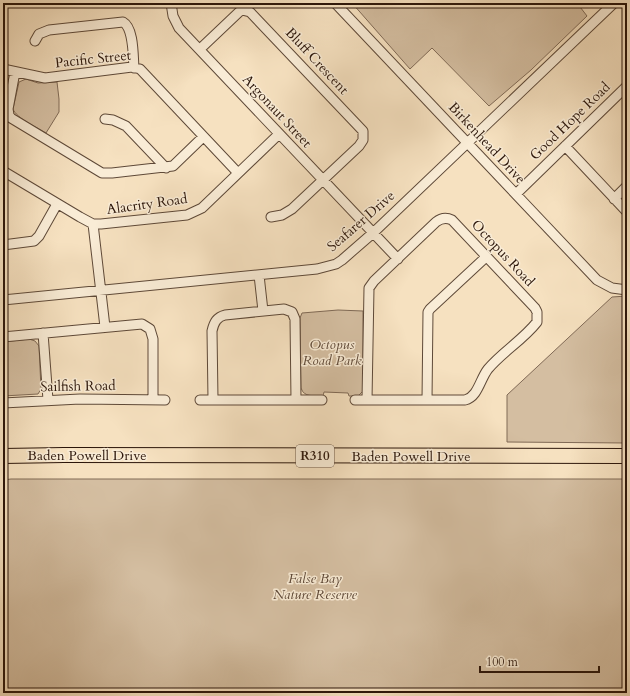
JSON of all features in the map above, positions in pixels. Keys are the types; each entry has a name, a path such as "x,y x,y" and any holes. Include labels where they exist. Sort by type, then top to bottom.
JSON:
{"main road":[{"name":"Baden Powell Drive","path":"3,456 627,456"}],"street":[{"name":"Argonaut Street","path":"171,3 173,16 179,28 398,259"},
{"name":"Birkenhead Drive","path":"335,3 597,280 612,288 627,290"},
{"name":"Seafarer Drive","path":"3,300 317,269 336,264 349,255 373,233 614,3"},
{"name":"Bluff Crescent","path":"200,49 239,12 242,10 250,12 363,131 363,140 359,146 292,209 282,215 271,217"},
{"path":"35,41 39,34 49,30 123,22 130,29 134,68"},
{"name":"Pacific Street","path":"3,69 45,78 134,68 140,69 238,173"},
{"path":"15,72 8,109 11,118 102,172 112,173 166,168 172,166 203,137"},
{"name":"Good Hope Road","path":"516,194 627,86"},
{"path":"105,120 113,120 126,126 166,168"},
{"name":"Alacrity Road","path":"3,171 93,224 187,215 202,208 279,134"},
{"path":"565,146 627,212"},
{"path":"614,199 627,186"},
{"path":"3,245 34,241 39,236 57,204"},
{"name":"Octopus Road","path":"355,400 367,400 427,400 465,400 472,397 487,370 537,322 537,312 535,308 452,220 446,218 436,222 369,288 367,400"},
{"path":"93,224 104,327"},
{"path":"427,400 428,312 486,257"},
{"path":"259,275 263,311"},
{"path":"213,399 213,325 220,316 284,309 292,312 294,316 296,400"},
{"path":"3,337 137,323 142,324 150,329 153,339 153,399"},
{"path":"43,333 48,400"},
{"name":"Sailfish Road","path":"3,403 80,399 165,400"},
{"path":"200,400 322,400"}],"green space":[{"path":"352,3 577,3 587,16 531,70 489,106 432,48 410,69"},
{"path":"26,79 38,83 57,82 59,112 46,133 18,116 13,109 19,82"},
{"path":"627,296 627,443 507,442 507,395 612,297"},
{"name":"Octopus Road Park","path":"338,310 363,311 363,391 358,396 349,396 348,393 324,392 323,396 307,395 301,388 300,318 302,313"},
{"path":"29,339 35,341 39,346 41,389 38,394 3,396 3,342"},
{"name":"False Bay Nature Reserve","path":"627,479 627,693 3,693 3,480"}]}
